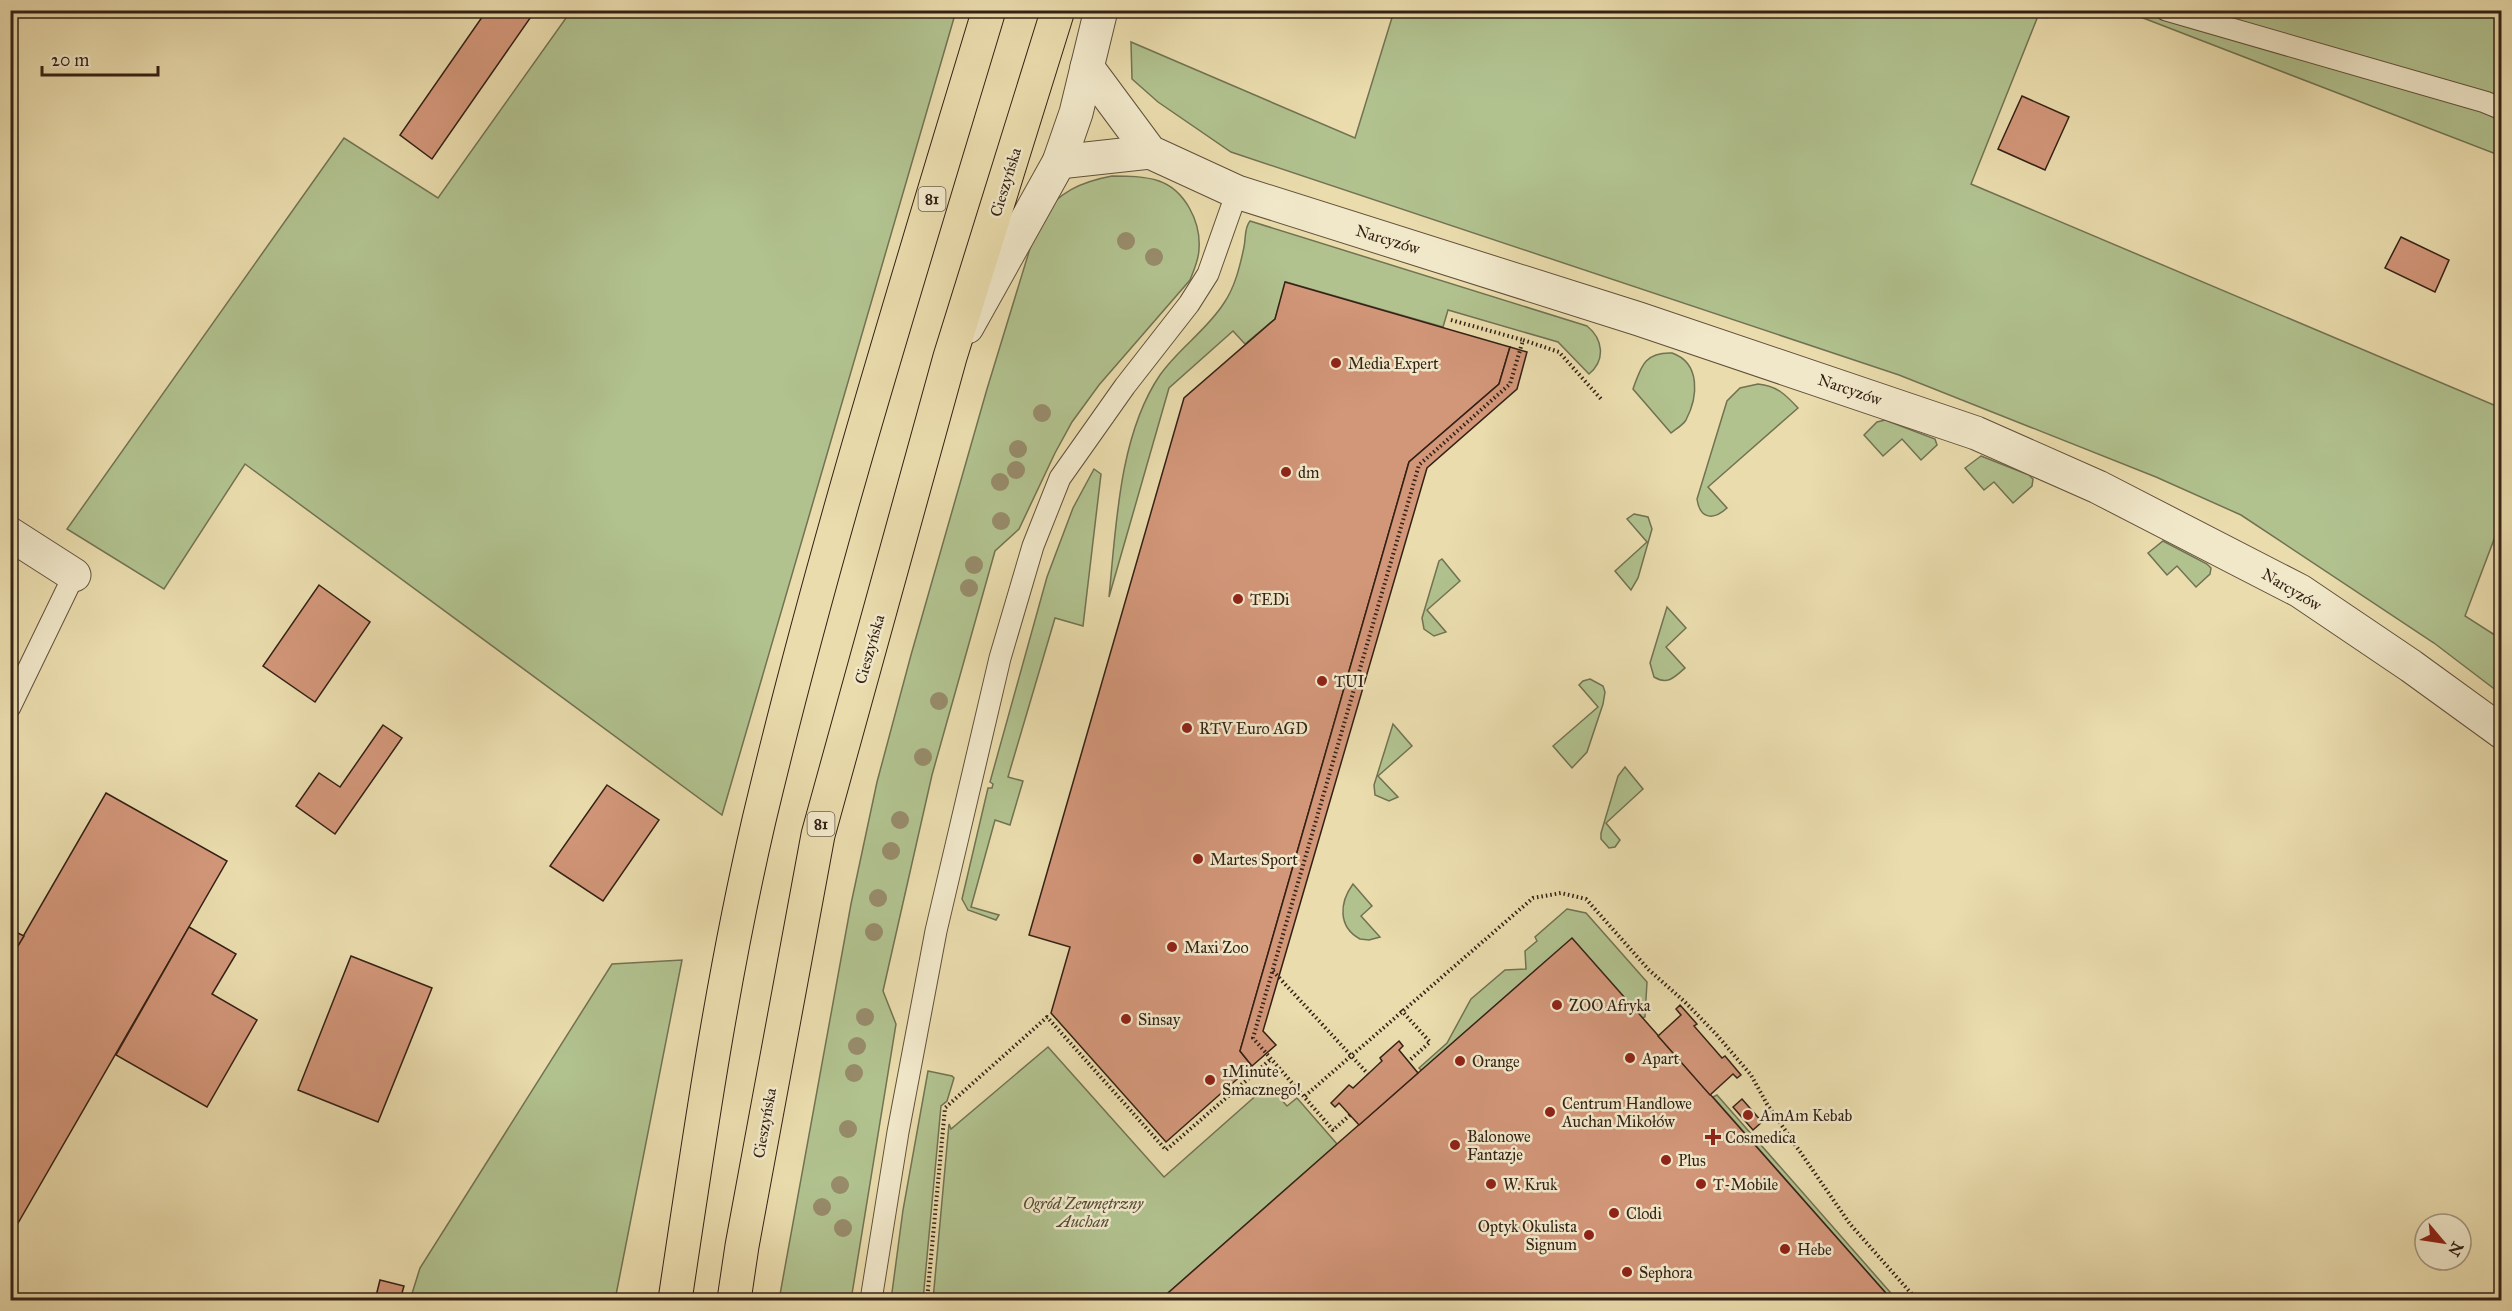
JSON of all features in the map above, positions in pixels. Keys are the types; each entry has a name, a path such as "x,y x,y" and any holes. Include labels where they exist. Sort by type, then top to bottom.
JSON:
{"main road":[{"name":"81","path":"675,1300 714,1040 758,823 812,610 875,388 989,10"},
{"name":"Cieszyńska","path":"734,1300 746,1222 818,835 950,357 1058,10"}],"street":[{"path":"950,357 1059,162 1076,113 1101,10"},
{"name":"Narcyzów","path":"1087,67 1150,152 1237,192 1639,319 1976,433 2118,497 2300,591 2411,666 2502,732"},
{"path":"1059,162 1150,152"},
{"path":"10,534 74,575"}],"lane":[{"path":"2166,10 2485,102 2502,109"},
{"path":"871,1300 898,1131 936,931 1000,658 1034,546 1060,478 1125,386 1189,304 1208,274 1237,192"},
{"path":"10,707 74,575"}],"path":[{"path":"1451,320 1559,352 1601,399"},
{"path":"1350,1115 1333,1130 1253,1038 1419,465 1510,384 1523,340"},
{"path":"1305,1096 1401,1010 1533,898 1561,893 1586,899 1649,970 1716,1034 1750,1075 1767,1104 1850,1224 1917,1300"},
{"path":"1272,971 1368,1074"},
{"path":"1401,1010 1430,1042 1409,1061"},
{"path":"927,1300 945,1108 1047,1017 1166,1150 1271,1059"}],"green space":[{"path":"571,11 956,11 722,815 245,464 164,589 67,529 344,138 438,198"},
{"path":"1394,11 2040,11 1971,184 2501,408 2501,521 2465,616 2501,639 2501,694 2434,643 2241,515 2156,477 1899,375 1231,152 1158,102 1132,79 1131,42 1355,138"},
{"path":"2125,11 2501,11 2501,156"},
{"path":"1112,176 1153,179 1168,185 1184,199 1197,228 1199,249 1197,261 1190,280 1099,385 1072,422 1019,529 995,551 932,775 883,991 896,1024 851,1300 779,1300 851,904 877,782 987,389 1039,219 1062,195 1090,181"},
{"path":"1250,221 1587,326 1599,343 1598,362 1589,374 1558,342 1448,310 1443,327 1286,282 1275,319 1245,344 1233,331 1169,388 1109,597 1117,512 1128,453 1136,425 1146,399 1160,375 1217,313 1228,297 1239,269 1246,230"},
{"path":"1663,353 1672,353 1688,364 1694,382 1694,391 1686,420 1671,433 1633,389 1641,368 1649,358"},
{"path":"1758,384 1780,392 1798,408 1708,487 1727,508 1717,515 1708,516 1701,511 1697,499 1727,401 1740,388"},
{"path":"1885,420 1935,439 1937,445 1921,460 1902,439 1883,456 1864,435 1877,422"},
{"path":"1981,456 2029,475 2033,479 2032,486 2013,503 1994,482 1984,490 1965,468"},
{"path":"1094,469 1101,474 1083,626 1055,618 1008,777 1023,781 1010,825 995,820 971,907 999,915 996,920 968,910 962,899 988,788 992,788 993,784 990,782 1047,577 1073,508"},
{"path":"1634,514 1648,517 1652,529 1638,578 1631,590 1615,571 1647,542 1627,519"},
{"path":"2163,541 2207,564 2211,568 2210,574 2196,587 2177,566 2167,575 2148,553"},
{"path":"1442,559 1460,581 1427,610 1446,632 1434,636 1424,629 1422,618 1439,561"},
{"path":"1667,607 1686,628 1666,647 1685,668 1674,677 1663,680 1654,677 1650,663"},
{"path":"1590,679 1603,686 1605,692 1603,704 1587,752 1572,768 1553,746 1598,707 1579,685"},
{"path":"1393,724 1412,746 1378,776 1398,797 1389,801 1375,795 1374,785"},
{"path":"1625,767 1643,789 1606,823 1620,840 1615,847 1609,848 1601,839 1601,833 1618,776"},
{"path":"1353,884 1372,906 1361,916 1380,937 1369,940 1360,939 1353,934 1344,921 1343,907"},
{"path":"1567,909 1586,913 1647,982 1645,1017 1421,1070 1419,1068 1447,1043 1471,999 1505,970 1526,969 1525,951 1537,941 1535,937"},
{"path":"682,960 615,1300 410,1300 420,1268 612,964"},
{"name":"Ogród Zewnętrzny Auchan","path":"1048,1047 1164,1177 1268,1085 1287,1106 1297,1098 1337,1144 1160,1300 933,1300 949,1124 951,1129"},
{"path":"928,1071 954,1078 947,1101 941,1106 923,1300 891,1300 903,1210"},
{"path":"1717,1095 1897,1300 1892,1300 1713,1097"}],"building":[{"path":"487,10 535,11 432,159 400,135"},
{"path":"2022,96 2069,117 2045,170 1998,149"},
{"path":"2401,237 2449,260 2435,292 2385,268"},
{"path":"1285,282 1510,347 1499,384 1409,462 1240,1051 1252,1066 1166,1142 1051,1013 1070,947 1029,935 1184,398 1275,319"},
{"path":"1510,347 1527,352 1517,389 1427,468 1263,1031 1276,1045 1252,1066 1240,1051 1409,462 1499,384"},
{"path":"319,585 370,622 315,702 263,666"},
{"path":"383,725 402,738 335,834 296,806 319,773 340,787"},
{"path":"607,785 659,820 603,901 550,866"},
{"path":"106,793 227,861 10,1237 10,959"},
{"path":"189,927 236,954 212,994 257,1020 207,1107 116,1055"},
{"path":"10,929 24,936 10,959"},
{"name":"Centrum Handlowe Auchan Mikołów","path":"1572,938 1892,1300 1160,1300 1337,1144"},
{"path":"351,956 432,988 378,1122 298,1090"},
{"path":"1680,1005 1697,1024 1694,1026 1722,1058 1725,1056 1741,1075 1737,1078 1733,1074 1710,1095 1658,1036 1681,1015 1676,1009"},
{"path":"1399,1041 1403,1046 1399,1050 1418,1073 1359,1125 1339,1103 1335,1107 1331,1103 1349,1085 1353,1088 1382,1061 1380,1058"},
{"name":"AmAm Kebab","path":"1742,1099 1762,1122 1753,1130 1733,1107"},
{"path":"380,1280 404,1286 400,1300 375,1300"}],"place":[{"name":"Media Expert","path":"1336,363"},
{"name":"dm","path":"1286,472"},
{"name":"TEDi","path":"1238,599"},
{"name":"TUI","path":"1322,681"},
{"name":"RTV Euro AGD","path":"1187,728"},
{"name":"Martes Sport","path":"1198,859"},
{"name":"Maxi Zoo","path":"1172,947"},
{"name":"ZOO Afryka","path":"1557,1005"},
{"name":"Sinsay","path":"1126,1019"},
{"name":"Apart","path":"1630,1058"},
{"name":"Orange","path":"1460,1061"},
{"name":"1Minute Smacznego!","path":"1210,1080"},
{"name":"Centrum Handlowe Auchan Mikołów","path":"1550,1112"},
{"name":"AmAm Kebab","path":"1748,1115"},
{"name":"Cosmedica","path":"1713,1137"},
{"name":"Balonowe Fantazje","path":"1455,1145"},
{"name":"Plus","path":"1666,1160"},
{"name":"W. Kruk","path":"1491,1184"},
{"name":"T-Mobile","path":"1701,1184"},
{"name":"Clodi","path":"1614,1213"},
{"name":"Optyk Okulista Signum","path":"1589,1235"},
{"name":"Hebe","path":"1785,1249"},
{"name":"Sephora","path":"1627,1272"}]}
